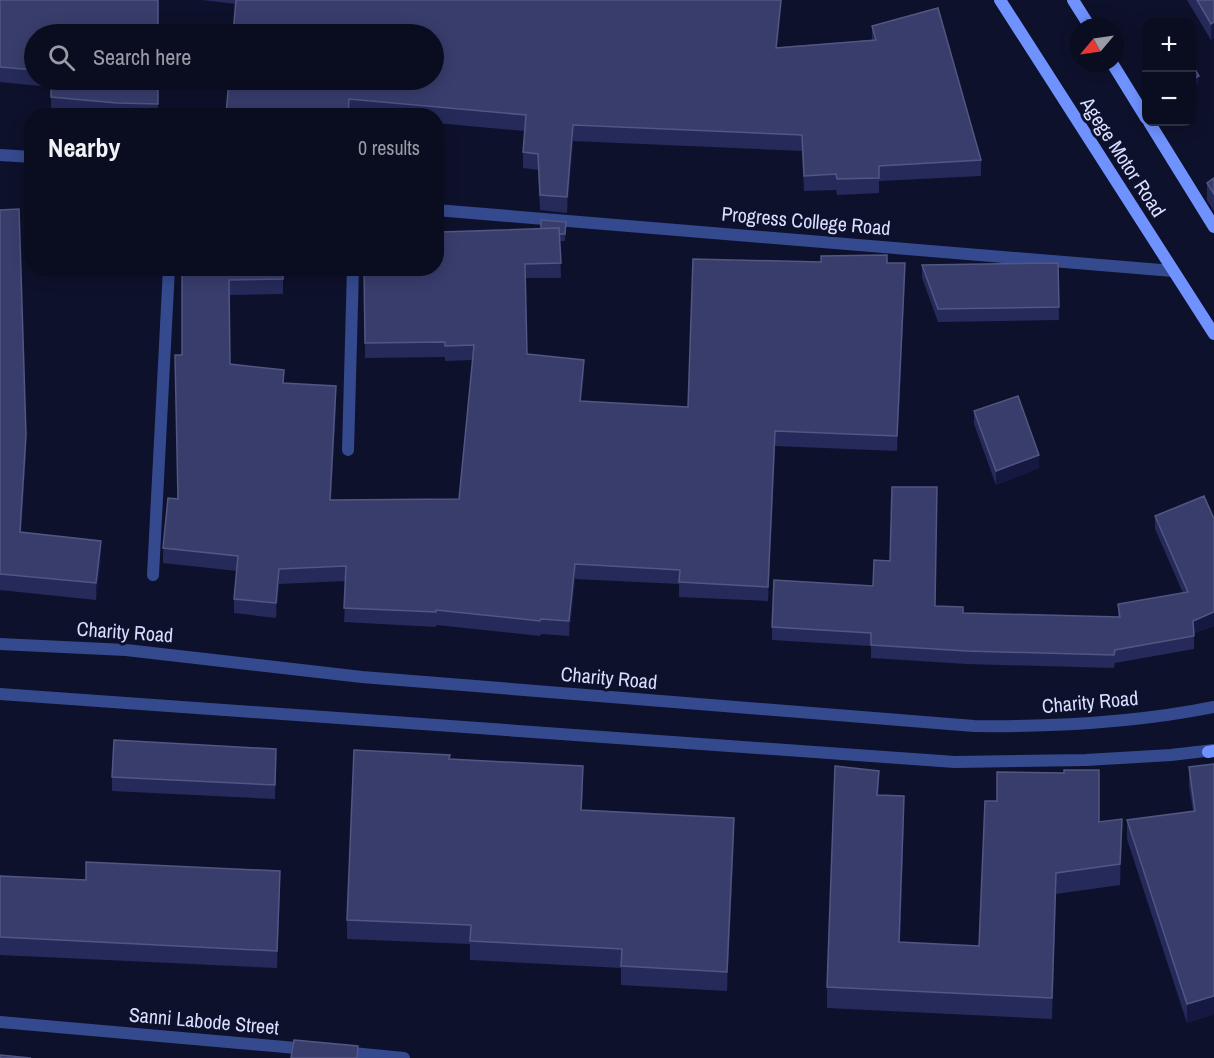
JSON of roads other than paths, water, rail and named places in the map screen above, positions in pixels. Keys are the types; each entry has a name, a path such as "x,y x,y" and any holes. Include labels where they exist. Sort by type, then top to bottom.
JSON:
{"main road":[{"name":"Agege Motor Road","path":"1000,0 1214,334"},
{"path":"1073,0 1084,18"},
{"name":"Agege Motor Road","path":"1118,72 1142,110"},
{"name":"Agege Motor Road","path":"1152,126 1214,227"}],"street":[{"path":"0,155 24,156"},
{"name":"Progress College Road","path":"444,211 1173,271"},
{"path":"153,575 169,276"},
{"path":"348,450 353,276"},
{"name":"Charity Road","path":"0,644 126,650 362,677 974,726 1046,727 1181,714 1214,707"},
{"path":"0,694 955,762 1086,760 1212,751"},
{"name":"Sanni Labode Street","path":"0,1022 404,1058"}]}
